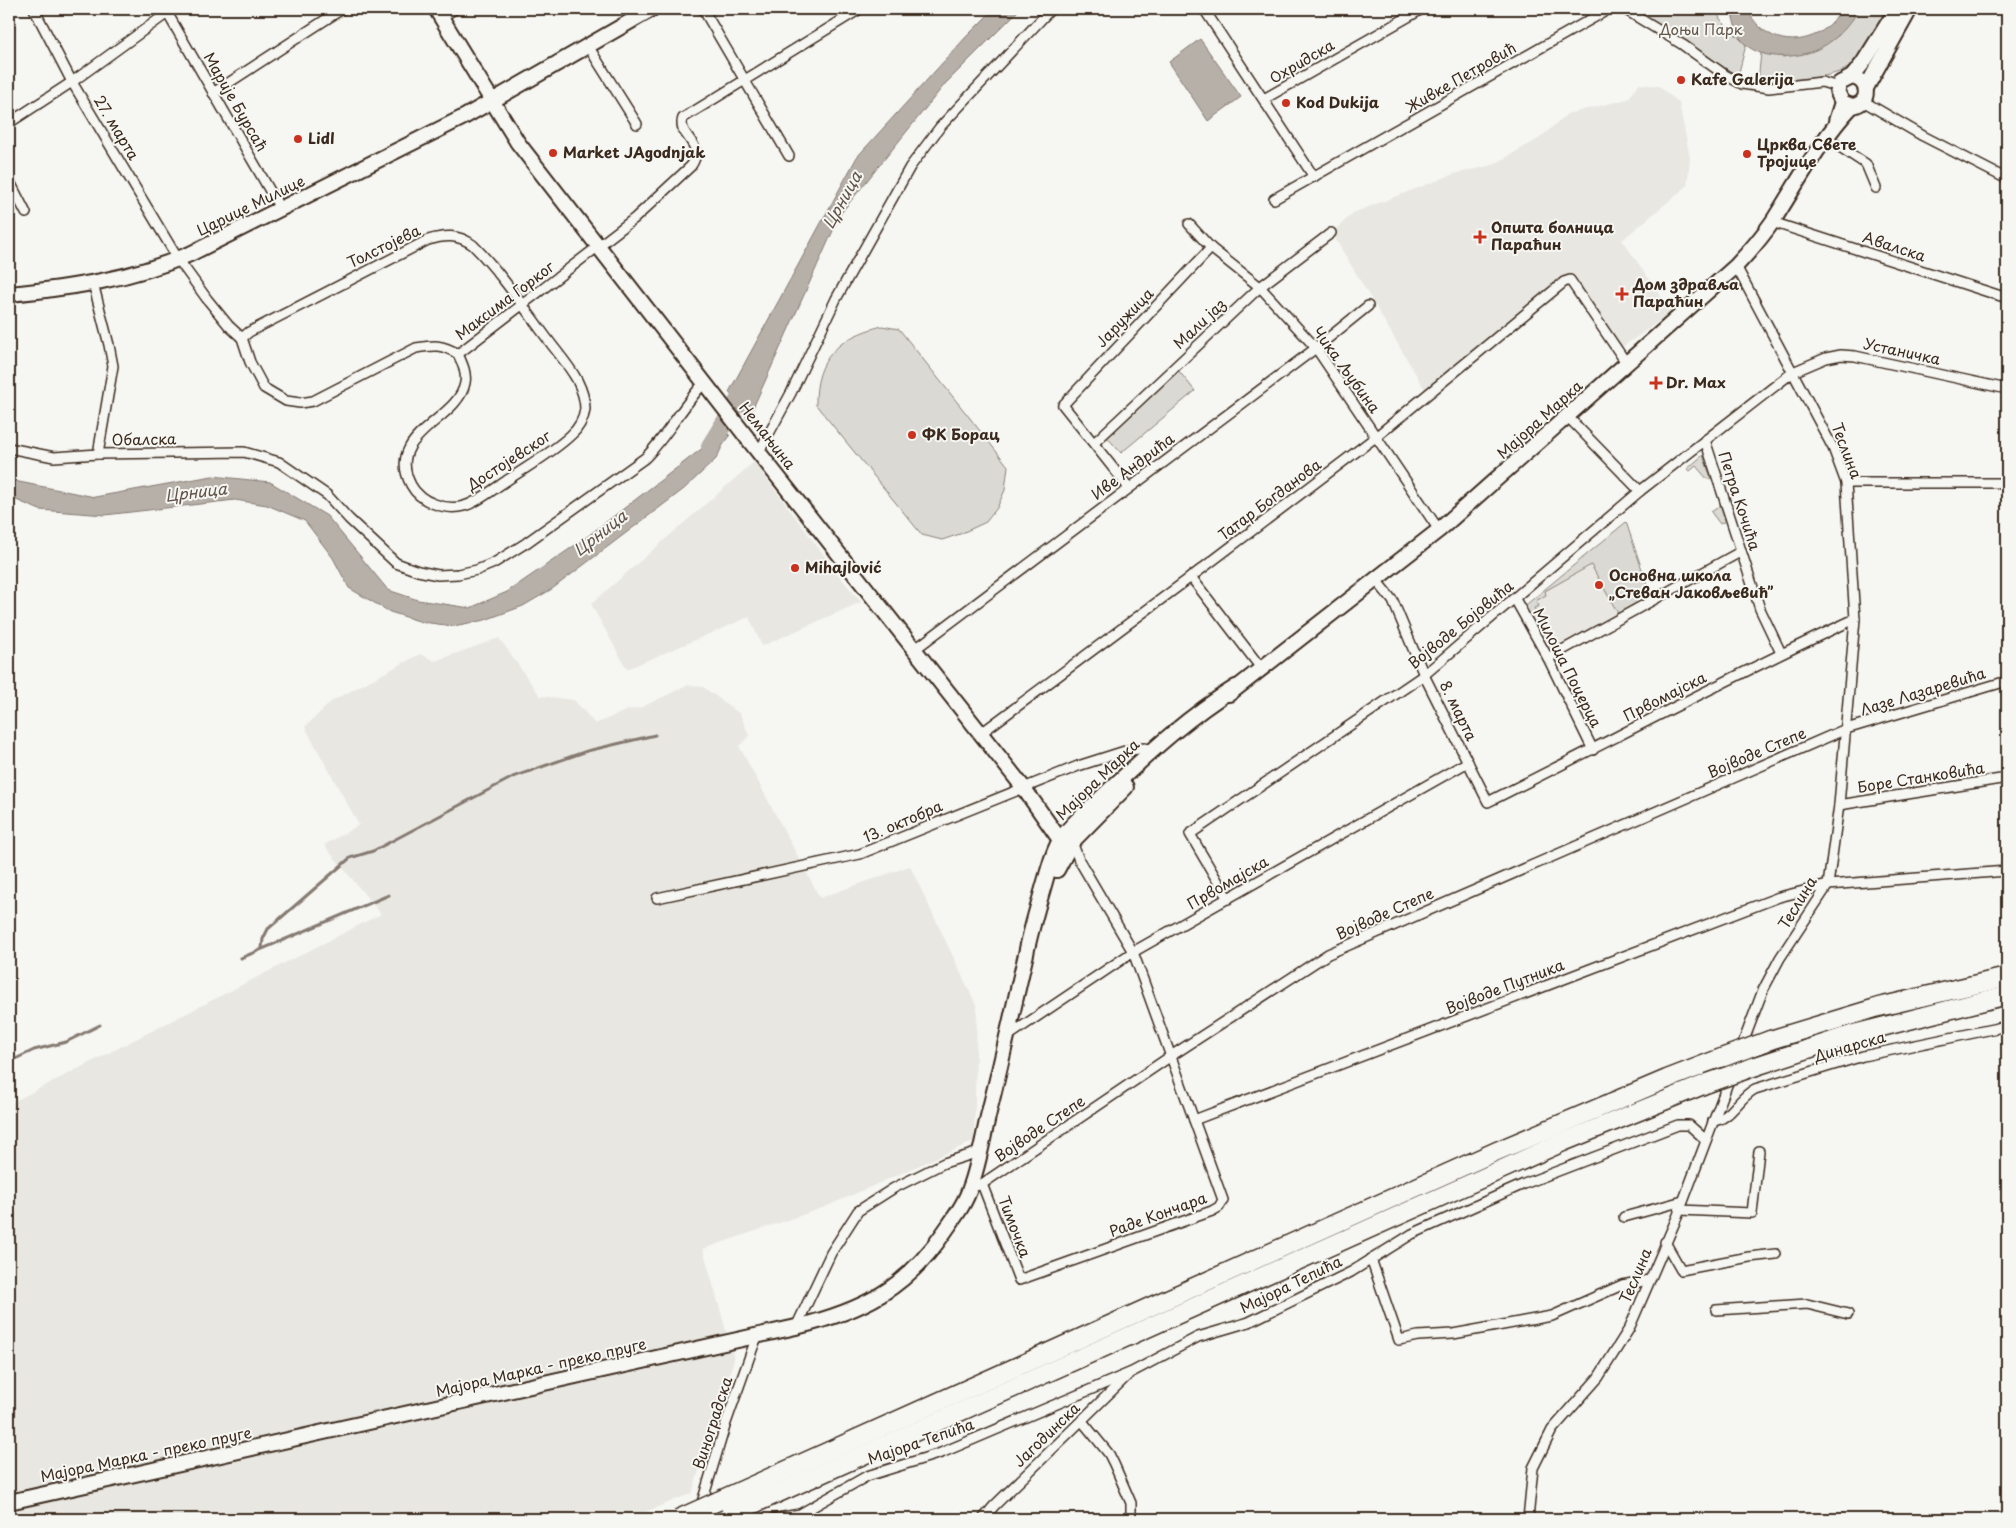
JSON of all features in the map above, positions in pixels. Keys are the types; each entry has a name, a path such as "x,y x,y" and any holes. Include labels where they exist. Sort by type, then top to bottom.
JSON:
{"highway":[{"path":"678,1519 1497,1151 1667,1079 1770,1040 1879,1007 2007,976"},
{"path":"720,1519 1563,1142 1708,1083 1756,1066 1863,1031 2007,995"}],"street":[{"name":"27. марта","path":"34,9 72,82 178,259"},
{"path":"213,93 342,9"},
{"path":"438,13 455,9"},
{"name":"Царице Милице","path":"9,294 92,283 136,273 178,259 281,210 492,102 652,9"},
{"path":"703,9 789,156"},
{"path":"744,79 860,9"},
{"path":"756,448 791,392 836,299 910,167 940,127 1051,9"},
{"name":"Охридска","path":"1204,9 1264,99 1422,9"},
{"name":"Живке Петровић","path":"1274,199 1609,9"},
{"path":"1624,9 1683,45 1725,76 1742,84 1769,88 1822,82 1838,87"},
{"path":"1897,9 1863,63 1852,77 1843,80 1838,87 1838,95 1856,100 2007,179"},
{"name":"Мајора Марка","path":"984,1131 1008,1036 1031,930 1066,841 1152,750 1192,716 1236,687 1439,530 1736,266 1772,222 1835,124 1856,100 1910,9"},
{"path":"9,123 72,82 168,10"},
{"name":"Марије Бурсаћ","path":"168,10 213,93 281,210"},
{"name":"Немањина","path":"438,13 518,143 914,650 1066,841"},
{"path":"588,46 637,124"},
{"path":"1852,77 1861,80 1856,100"},
{"name":"Максима Горког","path":"178,259 207,299 242,338 250,362 264,388 286,401 300,403 314,401 416,348 431,345 446,347 458,354 635,218 691,166 697,158 697,151 683,128 683,118 744,79"},
{"path":"1264,99 1314,177"},
{"path":"1826,138 1866,164 1876,188"},
{"path":"9,180 26,213"},
{"name":"Авалска","path":"1772,222 2007,298"},
{"name":"Чика Љубина","path":"1189,224 1211,248 1260,287 1316,348 1439,530"},
{"name":"Мали јаз","path":"1094,442 1260,287 1331,233"},
{"name":"Толстојева","path":"242,338 249,332 395,256 428,240 442,236 464,238 473,245 522,306"},
{"name":"Јаружица","path":"1094,442 1064,409 1064,402 1211,248"},
{"name":"Теслина","path":"1528,1519 1533,1468 1540,1453 1552,1430 1598,1378 1629,1329 1683,1201 1768,980 1780,958 1828,886 1839,805 1855,619 1846,483 1833,448 1736,266"},
{"name":"Татар Богданова","path":"980,734 1377,436 1564,282 1570,280 1627,364"},
{"path":"92,283 110,345 113,366 98,454"},
{"name":"Достојевског","path":"458,354 464,369 465,382 460,397 424,428 410,445 406,458 406,471 411,485 418,494 426,501 450,507 464,506 481,497 559,446 573,434 581,422 585,409 583,395 577,379 522,306"},
{"name":"Иве Андрића","path":"914,650 1316,348 1368,306"},
{"name":"Устаничка","path":"1793,372 1826,358 1848,355 2007,388"},
{"name":"Војводе Бојовића","path":"1228,898 1190,834 1424,675 1516,599 1640,491 1793,372"},
{"name":"Обалска","path":"9,448 54,457 98,454 244,452 279,462 327,495 349,519 396,563 418,571 438,575 458,574 477,570 494,563 526,543 644,458 659,444 685,405 707,385"},
{"path":"1568,416 1640,491"},
{"name":"Петра Кочића","path":"1705,440 1760,609 1781,653"},
{"path":"1094,442 1129,488"},
{"path":"1846,483 2007,483"},
{"path":"1548,658 1740,552"},
{"path":"1191,577 1261,668"},
{"name":"8. марта","path":"1376,580 1393,601 1424,675 1488,802"},
{"name":"Милоша Поцерца","path":"1516,599 1548,658 1593,750"},
{"name":"Првомајска","path":"1488,802 1781,653 1855,619"},
{"name":"Лазе Лазаревића","path":"1846,729 2007,681"},
{"name":"Мајора Марка","path":"1066,841 1236,687"},
{"name":"Војводе Степе","path":"976,1186 1171,1056 1337,950 1846,729"},
{"name":"13. октобра","path":"657,898 860,854 1078,766 1125,751 1146,748 1152,750"},
{"name":"Првомајска","path":"1008,1036 1133,952 1468,762"},
{"name":"Боре Станковића","path":"1839,805 2007,778"},
{"name":"Раде Кончара","path":"1020,1280 1219,1207 1222,1200 1133,952 1066,841"},
{"name":"Војводе Путника","path":"1194,1120 1779,897 1828,886 2007,871"},
{"name":"Динарска","path":"1712,1122 1723,1119 1743,1097 1754,1089 1863,1056 2007,1026"},
{"name":"Мајора Тепића","path":"772,1519 801,1517 867,1476 941,1453 1132,1372 1198,1337 1249,1322 1351,1272 1412,1234 1524,1184 1678,1125 1689,1125 1706,1140"},
{"name":"Мајора Марка - преко пруге","path":"9,1502 818,1322 870,1302 905,1278 923,1260 939,1241 976,1186 979,1152 984,1131"},
{"path":"1679,1210 1752,1213 1759,1150"},
{"path":"796,1327 831,1253 858,1211 894,1188 944,1163 979,1152"},
{"name":"Тимочка","path":"976,1186 1020,1280"},
{"path":"1624,1217 1683,1201"},
{"path":"1665,1242 1681,1270 1749,1257 1776,1254"},
{"path":"1371,1259 1399,1340 1418,1336 1452,1334 1552,1316 1622,1285 1649,1280"},
{"path":"1716,1310 1807,1304 1848,1314"},
{"name":"Виноградска","path":"697,1519 726,1423 757,1336"},
{"name":"Јагодинска","path":"983,1519 994,1506 1132,1372"},
{"path":"1082,1421 1109,1454 1131,1503 1131,1519"}],"shaded area":[{"name":"Општа болница Параћин","path":"1639,84 1659,86 1679,103 1690,158 1687,186 1622,240 1672,312 1621,348 1571,276 1427,393 1332,233 1353,213 1454,174 1493,165 1540,138 1567,114 1628,99"},
{"path":"754,462 861,602 762,646 749,617 627,669 591,604"},
{"name":"Основна школа „Стеван Јаковљевић”","path":"1626,522 1652,599 1551,656 1525,613 1527,604"},
{"path":"499,638 540,696 574,700 595,724 628,710 640,708 688,685 703,687 740,714 749,736 739,746 820,898 910,866 977,1007 974,1141 825,1207 703,1249 734,1359 692,1493 628,1519 9,1519 9,1104 381,914 324,845 359,825 305,727 332,701 420,654 435,661"}],"green space":[{"name":"Доњи Парк","path":"1630,9 1716,9 1720,19 1746,45 1738,76"},
{"path":"1859,9 1886,9 1866,46 1852,65 1845,70 1821,77 1758,82 1761,53 1784,57 1838,36"},
{"name":"ФК Борац","path":"882,326 899,329 1008,466 1005,490 997,508 986,522 942,540 922,535 816,405 820,374 825,362 833,352 853,336"},
{"path":"1178,370 1195,391 1121,453 1106,436"},
{"path":"1703,455 1711,478 1708,480 1696,466 1690,471 1687,469"},
{"path":"1720,506 1725,521 1720,524 1711,512"},
{"path":"1626,522 1652,599 1620,617 1591,565 1545,591 1546,595 1536,601 1539,606 1534,608 1537,613 1528,618 1525,613 1527,604"}],"water":[{"path":"994,9 1020,9 945,84 841,213 748,419 729,392 857,157 966,37"},
{"path":"1731,9 1747,9 1760,27 1768,33 1787,40 1797,40 1819,33 1844,9 1859,9 1843,31 1828,44 1804,54 1772,56 1753,50 1742,41 1737,32"},
{"path":"1200,39 1241,97 1208,121 1169,62"},
{"path":"719,424 730,436 716,459 684,489 552,589 523,606 485,620 453,626 422,622 390,612 349,588 333,558 305,521 267,505 235,500 105,515 40,510 9,497 9,480 95,497 212,476 270,482 327,516 388,590 418,600 470,608 507,592 584,539 704,447"}],"waterway":[{"name":"Црница","path":"710,446 749,383"},
{"path":"262,948 263,939 268,929 350,858 373,851 513,777 587,751 655,735"},
{"path":"241,958 389,895"},
{"path":"9,1062 34,1050 66,1042 100,1025"}],"place":[{"name":"Kafe Galerija","path":"1681,80"},
{"name":"Kod Dukija","path":"1286,103"},
{"name":"Lidl","path":"298,139"},
{"name":"Market JAgodnjak","path":"553,153"},
{"name":"Црква Свете Тројице","path":"1747,154"},
{"name":"Општа болница Параћин","path":"1480,237"},
{"name":"Дом здравља Параћин","path":"1622,294"},
{"name":"Dr. Max","path":"1656,383"},
{"name":"ФК Борац","path":"912,435"},
{"name":"Mihajlović","path":"795,568"},
{"name":"Основна школа „Стеван Јаковљевић”","path":"1599,585"}]}
